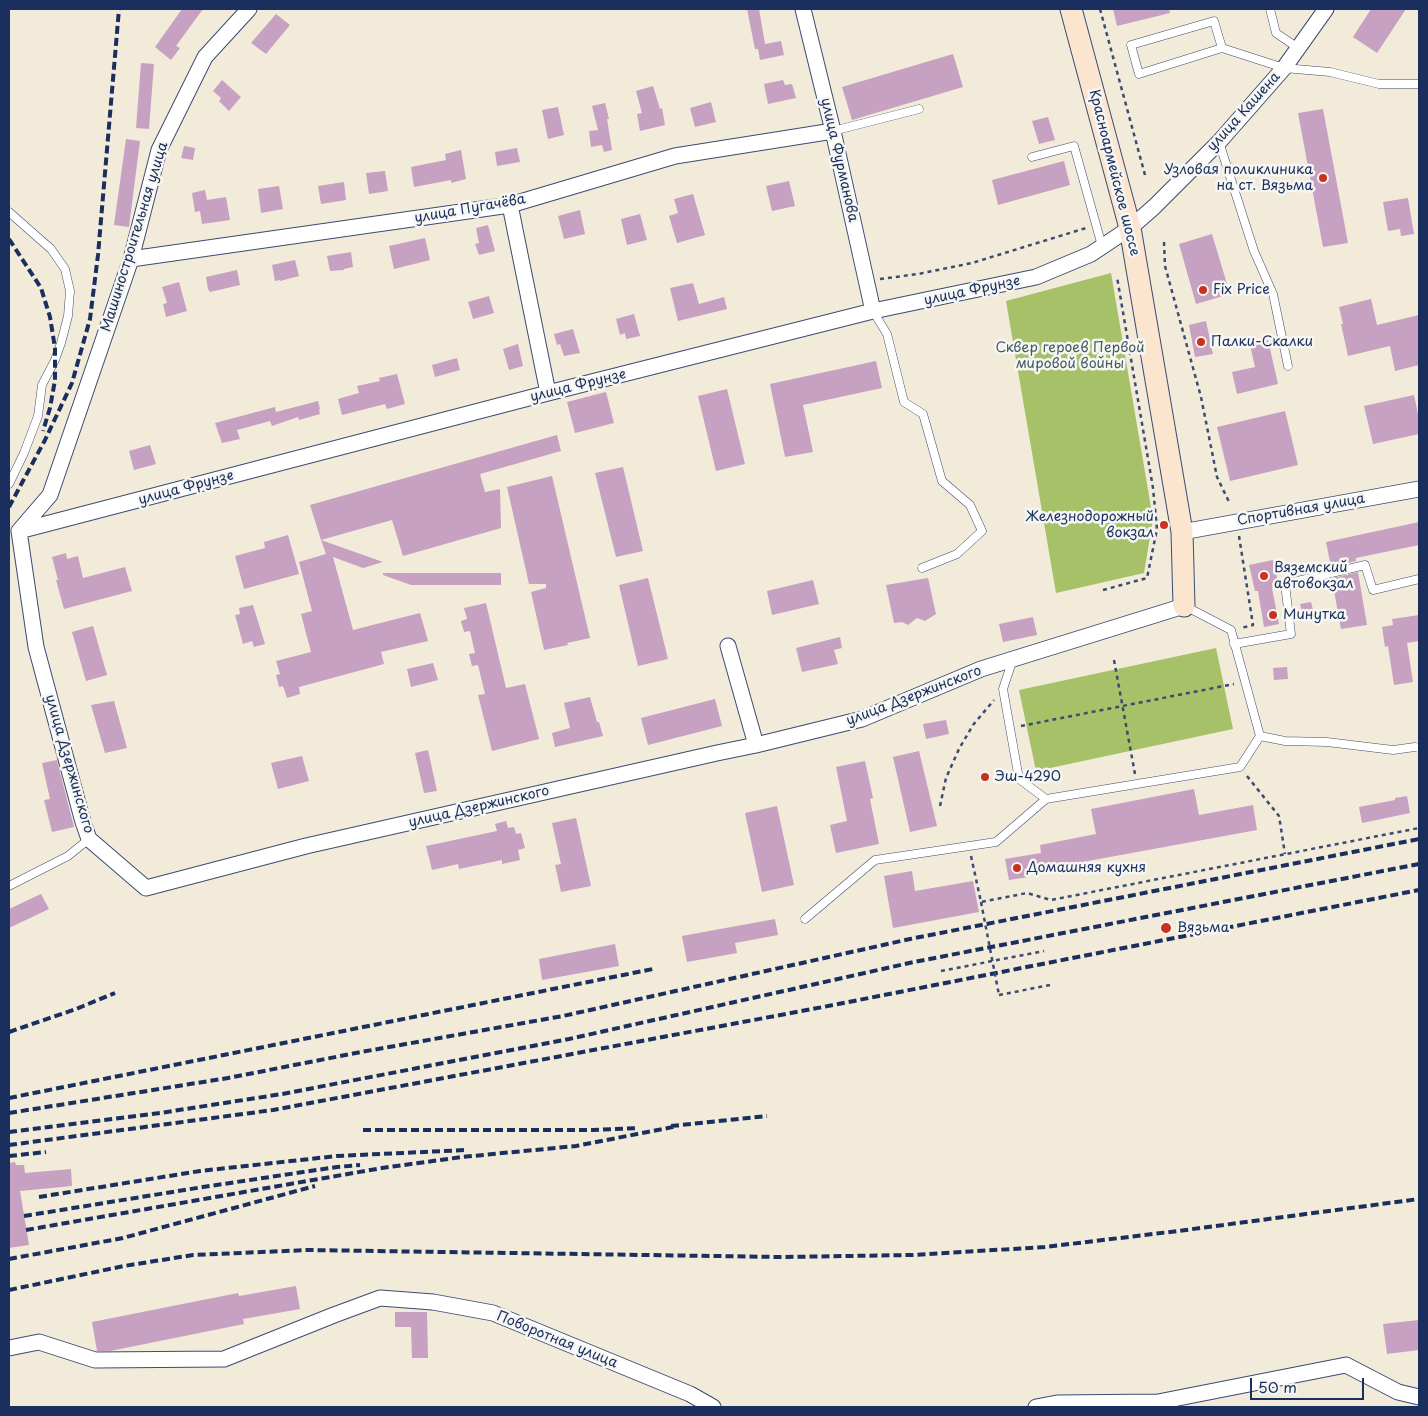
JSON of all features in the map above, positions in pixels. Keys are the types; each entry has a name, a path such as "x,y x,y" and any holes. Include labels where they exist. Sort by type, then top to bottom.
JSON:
{"street":[{"name":"Машиностроительная улица","path":"14,529 50,494 131,259 159,150 205,57 249,9"},
{"name":"улица Фурманова","path":"802,9 833,131 873,311"},
{"name":"Красноармейское шоссе","path":"1071,9 1130,228 1182,532 1184,606"},
{"name":"улица Кашена","path":"1130,228 1154,208 1219,142 1284,68 1326,9"},
{"name":"улица Пугачёва","path":"131,259 510,205 675,156 833,131"},
{"path":"510,205 548,393"},
{"name":"улица Фрунзе","path":"14,529 873,311 1036,277 1091,254 1130,228"},
{"name":"Спортивная улица","path":"1182,532 1419,489"},
{"name":"улица Дзержинского","path":"14,529 36,646 89,839 146,888 316,844 717,753 756,746 862,719 981,669 1184,606"},
{"path":"728,646 756,746"},
{"name":"Поворотная улица","path":"9,1348 39,1342 95,1360 224,1359 380,1298 433,1302 493,1313 690,1394 713,1407"},
{"path":"1036,1407 1057,1403 1158,1402 1346,1365 1398,1392 1419,1397"}],"lane":[{"path":"1270,9 1276,33 1298,48"},
{"path":"1222,48 1214,21 1131,45 1139,74 1222,48 1284,68 1330,72 1379,84 1419,84"},
{"path":"833,131 919,109"},
{"path":"1219,142 1254,250 1273,294 1288,366"},
{"path":"1032,157 1074,146 1102,246"},
{"path":"9,212 51,249 65,269 70,291 68,316 55,360 42,385 38,416 24,453 9,484"},
{"path":"873,311 887,334 904,402 923,414 942,481 970,505 982,531 957,554 922,568"},
{"path":"1234,644 1292,634 1286,584 1365,565 1372,590 1419,579"},
{"path":"805,919 876,860 996,842 1046,799 1240,767 1260,736 1231,630 1184,606"},
{"path":"1013,659 1003,689 1019,779 1046,799"},
{"path":"1260,736 1285,741 1327,742 1393,750 1419,748"},
{"path":"9,886 68,856 89,839"}],"path":[{"path":"1100,9 1145,174"},
{"path":"866,280 918,274 972,263 1095,225"},
{"path":"1164,242 1165,266 1201,397 1217,477 1230,504"},
{"path":"1103,590 1147,578 1157,529 1153,488 1117,277"},
{"path":"1231,630 1253,625 1238,532"},
{"path":"1114,660 1137,784"},
{"path":"1010,728 1245,681"},
{"path":"940,806 946,778 959,749 974,725 1003,689"},
{"path":"1240,767 1279,816 1285,854"},
{"path":"981,902 1027,893 1051,900 1419,828"},
{"path":"971,855 999,995 1050,985"},
{"path":"941,971 1044,951"}],"green space":[{"name":"Сквер героев Первой мировой войны","path":"1111,273 1153,519 1144,573 1056,593 1006,301"},
{"path":"1216,648 1233,729 1036,771 1019,690"}],"building":[{"path":"182,9 203,9 176,46 180,48 171,60 155,47"},
{"path":"747,9 759,9 765,44 781,41 784,55 760,60 758,49 755,49"},
{"path":"1113,9 1169,9 1170,13 1117,26"},
{"path":"1371,9 1406,9 1377,53 1353,37"},
{"path":"276,14 290,25 266,54 251,43"},
{"path":"953,54 963,87 852,120 842,87"},
{"path":"141,63 154,64 149,129 136,128"},
{"path":"222,80 241,97 229,111 219,101 221,98 213,91"},
{"path":"783,80 785,85 792,84 796,98 768,104 764,84"},
{"path":"653,86 660,109 662,108 665,125 640,131 637,114 642,113 636,91"},
{"path":"711,102 716,122 695,127 690,108"},
{"path":"605,103 609,119 607,119 612,150 604,152 602,145 591,147 589,131 598,130 592,106"},
{"path":"558,107 564,135 548,139 542,110"},
{"name":"Узловая поликлиника на ст. Вязьма","path":"1323,109 1348,243 1323,247 1298,113"},
{"path":"1048,117 1055,140 1039,144 1032,121"},
{"path":"126,139 140,141 129,227 114,225"},
{"path":"184,146 195,148 193,160 181,158"},
{"path":"517,148 520,162 497,166 495,152"},
{"path":"461,150 466,179 451,183 451,180 414,187 411,167 446,160 445,154"},
{"path":"1064,161 1070,185 998,205 992,180"},
{"path":"385,171 388,191 369,194 366,173"},
{"path":"789,181 795,206 772,211 766,186"},
{"path":"344,182 346,200 321,204 318,186"},
{"path":"279,186 283,209 261,213 258,189"},
{"path":"205,190 207,200 226,197 230,220 202,224 200,211 195,212 192,193"},
{"path":"693,194 705,235 677,243 669,216 678,213 674,199"},
{"path":"1408,198 1414,234 1401,236 1400,229 1388,231 1383,202"},
{"path":"580,210 585,234 564,239 558,216"},
{"path":"640,214 647,240 627,245 621,219"},
{"path":"488,225 495,251 479,255 475,244 479,243 476,228"},
{"path":"1212,234 1230,294 1196,304 1179,244"},
{"path":"425,238 430,260 394,269 389,246"},
{"path":"351,252 353,267 330,271 327,256"},
{"path":"295,260 299,276 275,281 272,265"},
{"path":"237,270 240,285 210,292 206,277"},
{"path":"179,282 187,311 166,317 163,304 167,303 162,287"},
{"path":"693,283 699,304 724,297 727,309 678,321 670,288"},
{"path":"489,296 494,313 473,319 468,302"},
{"path":"1371,299 1377,325 1419,315 1419,365 1395,371 1390,346 1348,356 1339,307"},
{"path":"634,314 640,336 626,339 625,333 620,335 616,319"},
{"path":"1206,321 1213,354 1195,357 1189,325"},
{"path":"573,329 580,353 564,356 560,344 557,345 554,334"},
{"path":"1268,340 1278,384 1237,394 1232,372 1255,367 1250,345"},
{"path":"518,344 523,366 509,370 503,349"},
{"path":"457,358 460,370 435,377 432,365"},
{"path":"876,361 882,388 803,405 813,452 785,457 770,384"},
{"path":"397,374 405,404 387,409 385,404 342,415 338,399 359,393 357,386 380,381 379,378"},
{"path":"727,389 745,464 716,471 698,396"},
{"path":"606,392 614,423 575,433 567,402"},
{"path":"1414,395 1419,419 1419,434 1373,444 1364,406"},
{"path":"318,401 320,414 299,420 298,417 272,426 270,421 237,430 240,439 222,443 215,423 275,407 276,412"},
{"path":"1285,411 1298,465 1230,481 1217,427"},
{"path":"557,435 561,451 480,474 485,492 500,489 501,528 403,556 392,520 321,540 310,505"},
{"path":"150,445 156,464 134,470 129,451"},
{"path":"623,467 643,551 616,557 595,473"},
{"path":"552,476 590,638 544,650 531,592 546,588 546,584 529,584 507,487"},
{"path":"1419,522 1419,545 1356,558 1356,561 1331,567 1326,542"},
{"path":"288,535 299,574 244,589 235,556 265,548 264,542"},
{"path":"321,540 383,562 363,568 333,557 353,630 420,613 428,641 381,652 384,664 299,687 300,694 287,698 283,686 279,687 276,675 280,674 276,661 311,652 301,614 312,611 299,562 326,554"},
{"path":"66,553 67,559 78,556 83,578 125,567 132,591 64,609 52,557"},
{"path":"1273,560 1279,586 1272,588 1279,624 1264,627 1258,591 1255,591 1249,565"},
{"path":"1358,572 1367,625 1341,629 1332,580 1334,580 1333,578"},
{"path":"383,573 501,573 501,585 411,585 383,575"},
{"path":"648,578 668,659 638,666 619,585"},
{"path":"928,578 936,614 925,621 917,618 908,625 902,622 894,623 886,585"},
{"path":"813,580 819,604 772,615 767,591"},
{"path":"1311,602 1314,614 1303,616 1300,604"},
{"path":"486,603 506,688 525,684 539,739 492,751 478,695 485,694 478,665 472,666 469,654 475,653 470,631 464,632 461,621 467,619 464,608"},
{"path":"253,605 265,644 254,647 252,641 243,644 235,615 240,614 239,608"},
{"path":"1419,615 1419,641 1407,643 1413,682 1394,685 1388,646 1385,647 1382,627 1393,625 1392,619"},
{"path":"1033,617 1037,635 1003,642 999,624"},
{"path":"93,626 107,675 86,681 72,632"},
{"path":"840,637 842,648 834,650 838,664 802,672 796,648"},
{"path":"433,663 438,680 411,687 407,669"},
{"path":"1287,667 1288,679 1274,680 1273,668"},
{"path":"590,697 603,736 555,747 552,733 570,728 564,703"},
{"path":"715,699 722,726 648,745 641,718"},
{"path":"114,701 127,748 105,753 91,705"},
{"path":"946,720 949,734 926,739 923,724"},
{"path":"428,750 437,791 424,793 415,753"},
{"path":"919,751 937,826 910,832 893,757"},
{"path":"302,756 309,781 278,789 271,763"},
{"path":"57,760 74,827 52,832 44,800 50,799 42,763"},
{"path":"865,761 873,798 870,799 879,844 836,853 830,825 847,821 836,767"},
{"path":"1194,789 1199,815 1253,805 1257,830 1028,872 1029,877 1009,880 1005,859 1041,853 1040,845 1096,834 1091,809"},
{"path":"1407,796 1410,813 1362,823 1359,807"},
{"path":"777,806 794,885 762,892 745,813"},
{"path":"576,818 591,886 561,892 555,865 561,864 552,823"},
{"path":"506,821 508,828 514,827 516,834 521,833 525,848 518,850 520,860 502,864 502,860 459,869 458,864 432,870 426,846 497,831 495,824"},
{"path":"912,871 915,891 973,881 979,912 893,928 884,876"},
{"path":"41,894 49,909 9,928 9,909"},
{"path":"775,919 778,935 735,943 737,953 687,962 682,936"},
{"path":"615,944 619,966 542,980 539,959"},
{"path":"15,1162 16,1165 24,1165 25,1173 71,1169 72,1186 20,1191 29,1245 9,1248 9,1163"},
{"path":"296,1286 300,1309 243,1319 244,1324 110,1351 97,1351 92,1322 238,1293 239,1296"},
{"path":"395,1312 427,1312 428,1358 412,1358 411,1327 395,1327"},
{"path":"1419,1320 1419,1350 1387,1354 1383,1324"}],"railway":[{"path":"9,507 45,440 72,383 90,319 98,255 119,9"},
{"path":"9,239 41,288 50,317 55,348 55,380 50,408 43,431"},
{"path":"9,1113 228,1078 563,1016 910,939 1419,839"},
{"path":"9,1132 160,1113 282,1094 569,1039 914,962 1419,864"},
{"path":"9,1145 273,1110 823,1007 1419,890"},
{"path":"9,1098 653,969"},
{"path":"9,1032 76,1009 115,993"},
{"path":"671,1126 767,1116"},
{"path":"26,1230 382,1168 462,1157 576,1146 678,1126"},
{"path":"363,1130 593,1130 638,1128"},
{"path":"39,1197 200,1171 337,1156 466,1150"},
{"path":"9,1156 46,1152"},
{"path":"24,1216 203,1187 360,1165"},
{"path":"9,1259 123,1238 315,1186"},
{"path":"9,1290 124,1266 193,1255 308,1250 781,1257 912,1255 1045,1247 1419,1199"}],"place":[{"name":"Узловая поликлиника на ст. Вязьма","path":"1323,178"},
{"name":"Fix Price","path":"1203,290"},
{"name":"Палки-Скалки","path":"1201,342"},
{"name":"Железнодорожный вокзал","path":"1164,525"},
{"name":"Вяземский автовокзал","path":"1264,576"},
{"name":"Минутка","path":"1273,615"},
{"name":"Эш-4290","path":"985,777"},
{"name":"Домашняя кухня","path":"1017,868"},
{"name":"Вязьма","path":"1166,928"}]}
